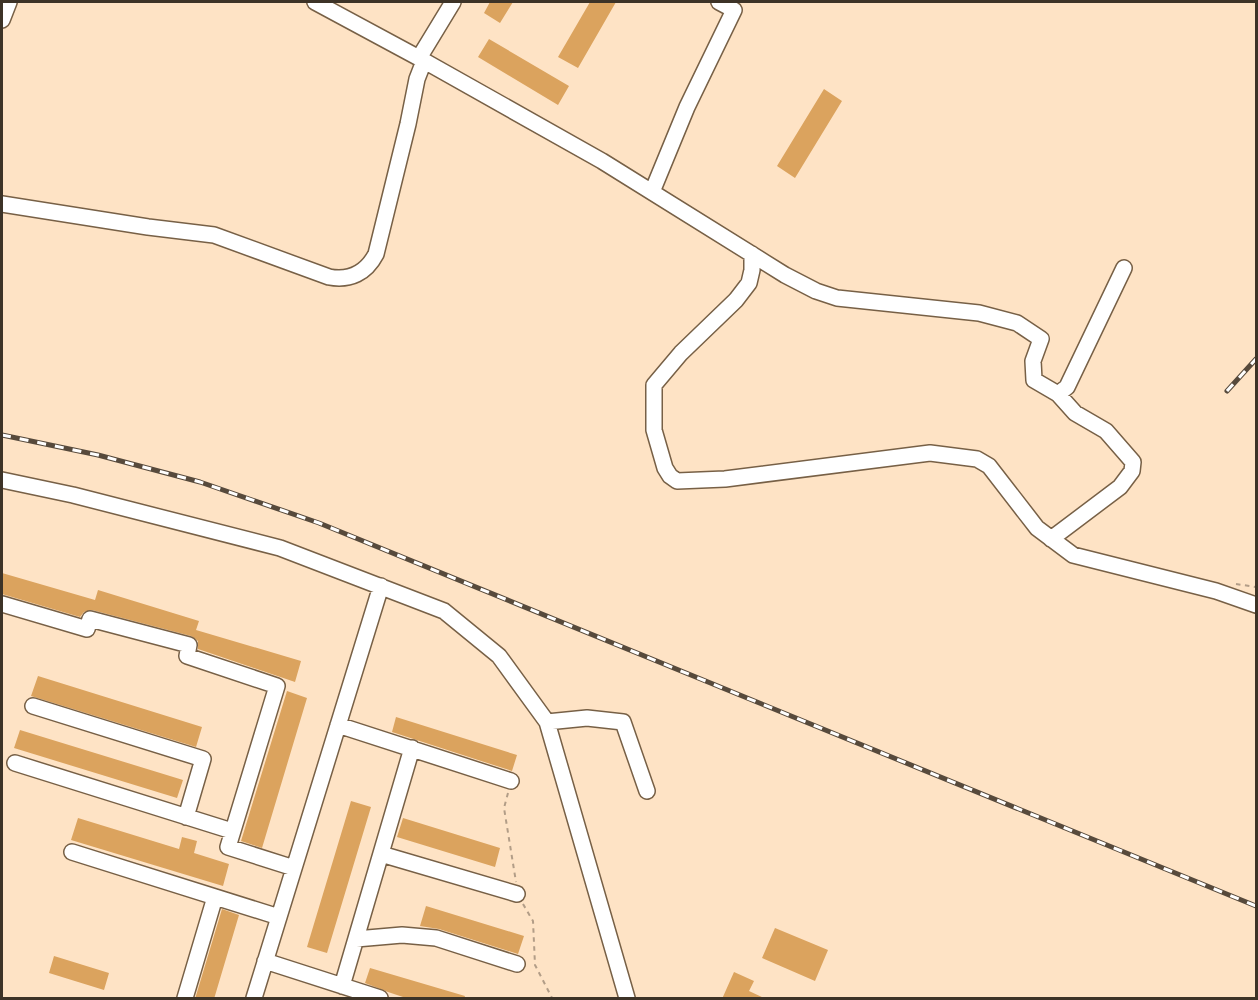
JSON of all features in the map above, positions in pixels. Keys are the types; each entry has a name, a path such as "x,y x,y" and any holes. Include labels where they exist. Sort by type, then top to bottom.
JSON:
{"street":[{"path":"2,20 9,2"},
{"path":"315,2 602,161 816,291 837,298 979,313 1017,323 1041,339 1033,361 1034,380 1058,394 1075,413 1106,431 1133,462 1132,471 1120,487 1051,539"},
{"path":"2,204 214,235 329,278 340,280 351,277 371,265 376,254 421,60 453,2"},
{"path":"652,192 687,107 734,10 719,2"},
{"path":"752,254 749,283 736,300 681,353 654,385 654,430 659,452 670,476 677,481 725,479 930,453 977,459 989,466 1037,528 1073,555 1216,591 1257,605"},
{"path":"1058,394 1067,387 1124,268"},
{"path":"2,480 73,495 280,548 444,611 499,656 547,722 627,999"},
{"path":"254,999 381,586"},
{"path":"2,604 87,629 90,620 189,645 187,656 277,686 228,847 294,868"},
{"path":"33,706 203,759 186,817"},
{"path":"547,722 587,718 624,722 647,791"},
{"path":"338,725 512,781"},
{"path":"351,993 356,939 412,748"},
{"path":"15,763 232,831"},
{"path":"72,852 279,917"},
{"path":"381,854 517,894"},
{"path":"185,999 216,897"},
{"path":"356,939 402,936 436,938 518,964"},
{"path":"265,961 351,993 380,999"}],"building":[{"path":"490,2 513,2 500,23 484,13"},
{"path":"590,2 616,2 578,68 558,57"},
{"path":"489,39 569,86 558,105 478,57"},
{"path":"824,89 842,101 795,178 777,166"},
{"path":"2,573 95,600 98,590 199,621 196,630 301,661 295,682 198,649 198,641 191,636 92,610 84,612 80,617 2,594"},
{"path":"38,676 202,727 196,747 31,696"},
{"path":"287,691 307,698 262,848 241,841"},
{"path":"396,717 517,755 512,771 392,732"},
{"path":"20,730 183,780 177,798 14,748"},
{"path":"351,801 371,807 327,953 307,947"},
{"path":"78,818 179,849 182,837 197,841 194,853 229,864 223,886 71,840"},
{"path":"403,818 500,848 495,867 397,837"},
{"path":"426,906 524,936 518,954 439,929 420,926"},
{"path":"222,909 239,915 214,999 195,999"},
{"path":"775,928 828,950 815,981 762,958"},
{"path":"54,956 109,973 104,990 49,973"},
{"path":"370,968 465,996 464,999 409,999 365,983"},
{"path":"734,972 754,981 749,991 766,999 722,999"}],"railway":[{"path":"1227,391 1256,359"},
{"path":"2,435 98,455 200,482 319,523 1256,906"}]}
